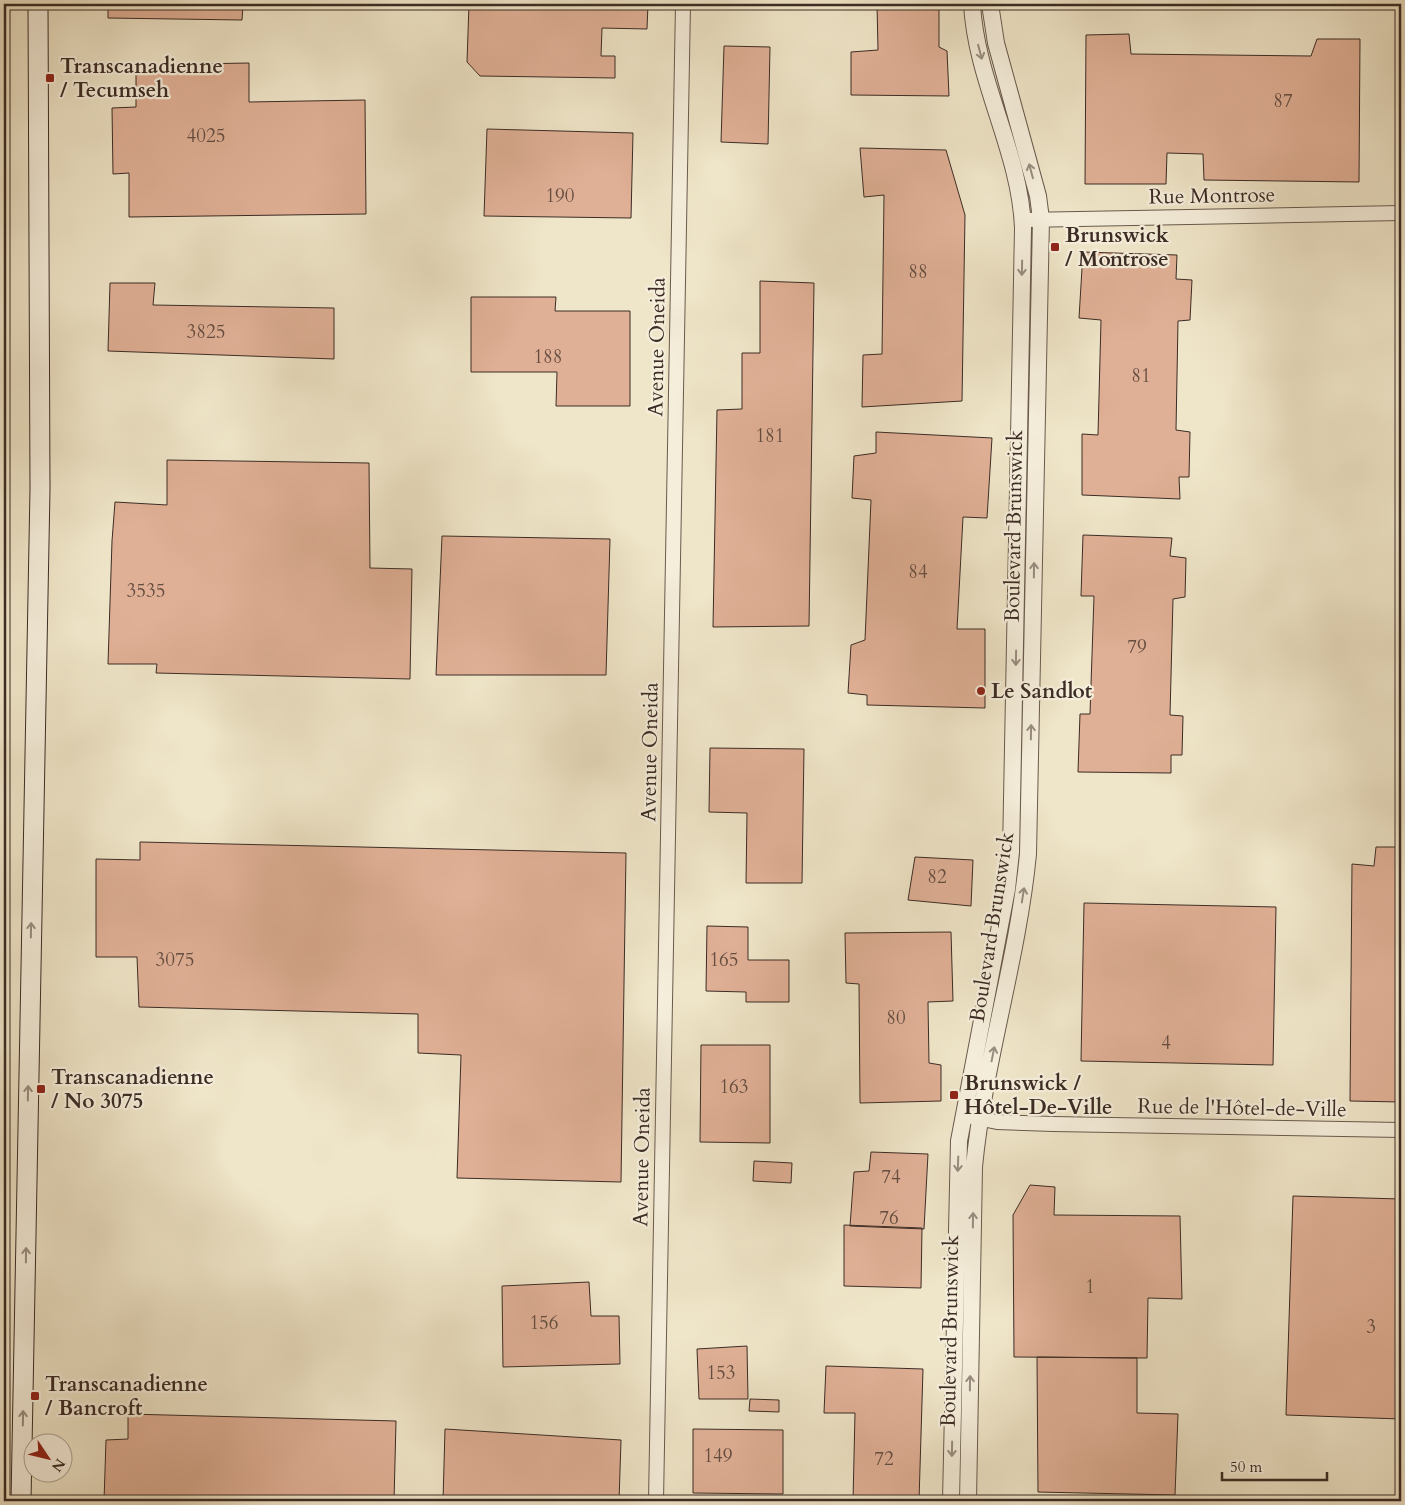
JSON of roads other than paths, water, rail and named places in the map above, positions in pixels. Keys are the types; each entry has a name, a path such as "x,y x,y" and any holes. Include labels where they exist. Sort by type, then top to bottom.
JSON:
{"main road":[{"path":"21,1501 40,479 38,4"}],"street":[{"name":"Avenue Oneida","path":"656,1501 683,4"},
{"name":"Boulevard Brunswick","path":"951,1501 959,1141 1010,863 1014,754 1023,220 1018,190 977,40 972,4"},
{"name":"Boulevard Brunswick","path":"968,1501 973,1184 981,1119 1021,909 1028,854 1041,219 1038,196 994,33 990,4"},
{"name":"Rue Montrose","path":"1023,220 1401,213"},
{"name":"Rue de l'Hôtel-de-Ville","path":"964,1116 1047,1124 1401,1130"}],"place":[{"name":"Transcanadienne / Tecumseh","path":"50,78"},
{"name":"Brunswick / Montrose","path":"1055,247"},
{"name":"Le Sandlot","path":"981,691"},
{"name":"Transcanadienne / No 3075","path":"41,1089"},
{"name":"Brunswick / Hôtel-De-Ville","path":"954,1095"},
{"name":"Transcanadienne / Bancroft","path":"35,1396"}]}
